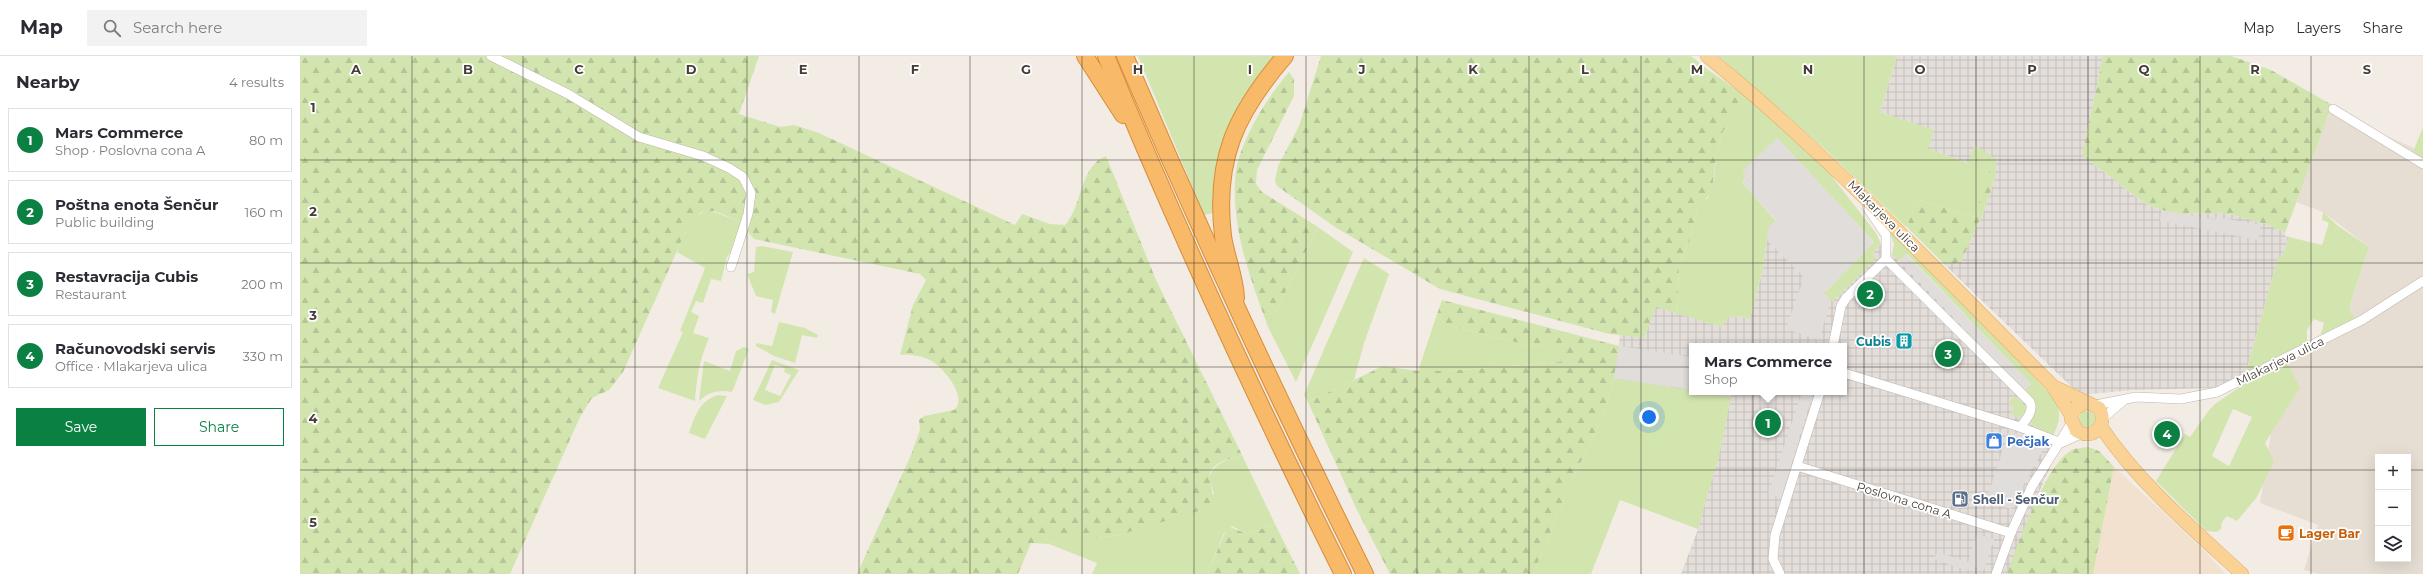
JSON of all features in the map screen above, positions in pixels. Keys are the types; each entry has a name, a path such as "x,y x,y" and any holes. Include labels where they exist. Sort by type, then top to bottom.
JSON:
{"highway":[{"path":"1085,56 1116,108 1136,130"},
{"path":"1106,56 1136,130 1244,369 1343,574"},
{"path":"1125,56 1236,310 1298,441 1365,574"},
{"path":"1236,310 1236,282 1223,238 1220,206 1222,175 1236,127 1247,104 1260,84 1285,56"}],"main road":[{"name":"Mlakarjeva ulica","path":"1707,56 1778,115 1848,180 2052,385"},
{"path":"2052,385 2091,404"},
{"path":"2052,385 2071,419 2094,428 2161,498 2242,574"},
{"path":"2071,419 2076,406 2091,404"},
{"path":"2091,404 2094,428"}],"street":[{"path":"491,56 568,94 638,137 703,156 729,168 743,177 751,193 748,214 731,267"},
{"path":"2334,109 2423,164"},
{"path":"1834,343 1841,306 1846,298 1886,258 1886,242 1883,228 1848,180"},
{"path":"1886,258 2030,402 2032,406 2031,411 2020,427"},
{"name":"Mlakarjeva ulica","path":"2091,404 2124,401 2136,398 2181,399 2217,392 2362,320 2423,281"},
{"path":"1847,375 2020,427 2061,443 2094,428 2124,401"},
{"path":"1780,574 1773,559 1772,549 1819,395"},
{"path":"1996,574 2011,533 2032,486 2048,458 2061,443 2071,419"},
{"name":"Poslovna cona A","path":"1797,466 2011,533"}],"shaded area":[{"path":"1897,56 2103,56 2082,155 2144,203 2161,210 2181,214 2215,213 2233,215 2266,224 2285,233 2285,236 2289,237 2282,257 2278,258 2246,372 2215,388 2133,390 2080,395 1942,262 1953,264 1961,261 1985,209 1996,175 1975,145 1969,163 1927,149 1933,130 1880,112"},
{"path":"2330,111 2423,152 2423,574 2318,574 2304,570 2318,525 2260,503 2283,356 2355,319 2350,311 2351,301 2369,247 2323,212 2296,202"},
{"path":"1777,138 1874,242 1824,293 1831,300 1819,340 1786,329 1804,277 1767,240 1769,227 1776,220 1742,182 1747,177 1742,171"},
{"path":"2161,210 2215,220 2216,217 2261,225 2258,240 2160,221"},
{"path":"1769,227 1833,301 1875,259 1873,253 1881,244 2031,384 2032,398 2037,405 2031,424 2053,436 2060,445 2036,499 2007,574 1681,574 1697,532 1701,515 1614,378 1620,335 1644,338 1656,306 1722,327 1726,319 1731,316 1750,318 1762,273"},
{"path":"1906,254 2031,384 2024,391 1899,261"},
{"path":"1619,346 1689,357 1689,390 1614,378"},
{"path":"1719,395 1731,395 1731,397"},
{"path":"1801,395 1812,395 1781,499 1768,494"},
{"path":"2009,431 2046,444 2011,509 1986,501"},
{"path":"2114,467 2204,550 2225,574 2093,574"},
{"path":"1977,534 1994,539 1984,570 1970,565 1968,571 1934,559 1937,552 1968,562"}],"green space":[{"path":"300,56 759,56 739,114 780,127 794,125 819,133 1015,225 1022,214 1050,224 1065,225 1071,217 1086,177 1097,161 1106,156 1156,280 1242,455 1225,460 1211,470 1210,482 1212,499 1210,504 1205,509 1119,535 1097,538 1052,538 1049,544 1031,543 1018,574 857,574 911,455 920,430 919,420 924,416 954,410 958,405 957,392 954,386 950,379 936,364 919,356 900,355 913,305 926,280 920,274 754,239 748,232 748,216 742,215 742,222 714,211 701,212 685,233 623,372 609,390 592,398 580,417 510,574 300,574"},
{"path":"1138,56 1278,56 1216,174 1213,213 1204,215"},
{"path":"1321,56 1668,56 1702,77 1707,69 1750,99 1723,131 1716,156 1712,192 1697,208 1690,240 1679,263 1678,301 1676,313 1656,307 1644,338 1609,334 1440,289 1335,227 1277,186 1275,180 1278,166 1299,126"},
{"path":"1668,56 1691,56 1707,69 1702,77 1699,76"},
{"path":"1719,56 1897,56 1880,112 1934,130 1928,149 1968,163 1975,145 1996,159 1996,175 1989,173 1974,217 1916,199 1907,227 1905,226 1828,152"},
{"path":"2103,56 2231,56 2271,70 2332,105 2285,233 2266,224 2233,215 2215,213 2181,214 2161,210 2144,203 2082,155"},
{"path":"1289,72 1294,79 1294,96 1257,170 1256,184 1262,192 1318,227 1268,327 1244,255 1236,218 1235,180 1241,152 1254,123 1271,95"},
{"path":"1750,99 1826,169 1876,233 1881,244 1873,253 1876,259 1833,301 1828,299 1824,293 1874,242 1777,138 1742,182 1776,221 1769,227 1762,273 1750,319 1737,316 1733,317 1727,320 1722,327 1676,313 1678,301 1679,263 1690,240 1697,208 1701,202 1708,198 1714,181 1716,156 1723,131"},
{"path":"2423,127 2423,158 2413,152"},
{"path":"1989,172 1996,175 1985,209 1961,261 1953,264 1942,262 1907,227 1916,199 1974,217"},
{"path":"708,210 742,222 738,242 727,257 721,281 711,279 703,303 696,301 691,312 699,316 693,333 709,338 699,369 695,401 658,388 683,332 680,331 705,268 677,252 688,227 697,217"},
{"path":"2323,212 2338,226 2369,247 2351,301 2350,311 2356,319 2320,337 2324,323 2314,319 2307,330 2307,340 2310,342 2246,372 2278,257 2282,257 2289,237 2322,245 2329,223 2322,220"},
{"path":"1887,225 2055,400 2059,410 2059,420 2053,436 2031,424 2036,405 2025,390 2031,384 1907,254 1899,261 1892,255 1894,244"},
{"path":"1318,227 1353,252 1296,382 1268,327"},
{"path":"762,246 793,252 775,314 771,312 773,300 756,296 747,274 754,272 756,247"},
{"path":"1364,258 1389,274 1364,343 1354,380 1308,402 1304,395"},
{"path":"1442,300 1619,346 1614,378 1604,414 1572,480 1533,574 1390,574 1356,508 1308,402 1383,366 1418,371 1448,371 1561,362 1557,353 1546,346 1531,346 1450,326 1436,317"},
{"path":"1436,317 1450,326 1531,346 1546,346 1557,353 1561,362 1448,371 1418,371"},
{"path":"779,322 805,328 818,335 817,338 802,335 795,363 774,356 756,346 756,343 772,346"},
{"path":"744,347 749,349 732,392 714,392 706,395 699,401 704,361 730,371 736,351"},
{"path":"772,360 799,370 779,402 765,405 753,400","holes":["775,365 785,368 784,372 791,375 780,396 765,390"]},
{"path":"2284,362 2290,367 2300,388 2265,443 2274,461 2257,497 2237,521 2227,516 2222,522 2221,529 2217,532 2206,531 2156,481 2185,434 2190,437 2215,404 2247,382","holes":["2233,409 2252,417 2229,466 2212,456"]},
{"path":"1614,378 1689,390 1689,395 1719,395 1731,397 1720,452 1698,529 1620,500 1591,574 1533,574 1572,480 1604,414"},
{"path":"718,395 727,396 705,439 689,433 696,415 702,405 706,401"},
{"path":"2015,396 2029,409 2026,414 2017,418 2010,413 2014,409 2008,403"},
{"path":"2084,411 2090,411 2095,416 2093,425 2090,427 2084,427 2079,422 2079,416"},
{"path":"2088,447 2099,451 2114,467 2093,574 2007,574 2025,526 2052,471 2062,458 2072,450"},
{"path":"1242,455 1275,524 1247,534 1232,526 1224,533 1207,574 1092,574 1097,563 1049,544 1052,538 1097,538 1119,535 1214,494 1209,479 1214,468 1226,460"},
{"path":"1275,524 1300,574 1207,574 1228,526 1247,534"}],"place":[{"name":"Poštna enota Šenčur","path":"1870,294"},
{"name":"Cubis","path":"1904,341"},
{"name":"Restavracija Cubis","path":"1948,354"},
{"name":"Mars Commerce","path":"1768,423"},
{"name":"Računovodski servis","path":"2167,434"},
{"name":"Pečjak","path":"1994,441"},
{"name":"Shell - Šenčur","path":"1960,499"},
{"name":"Lager Bar","path":"2286,533"}]}
